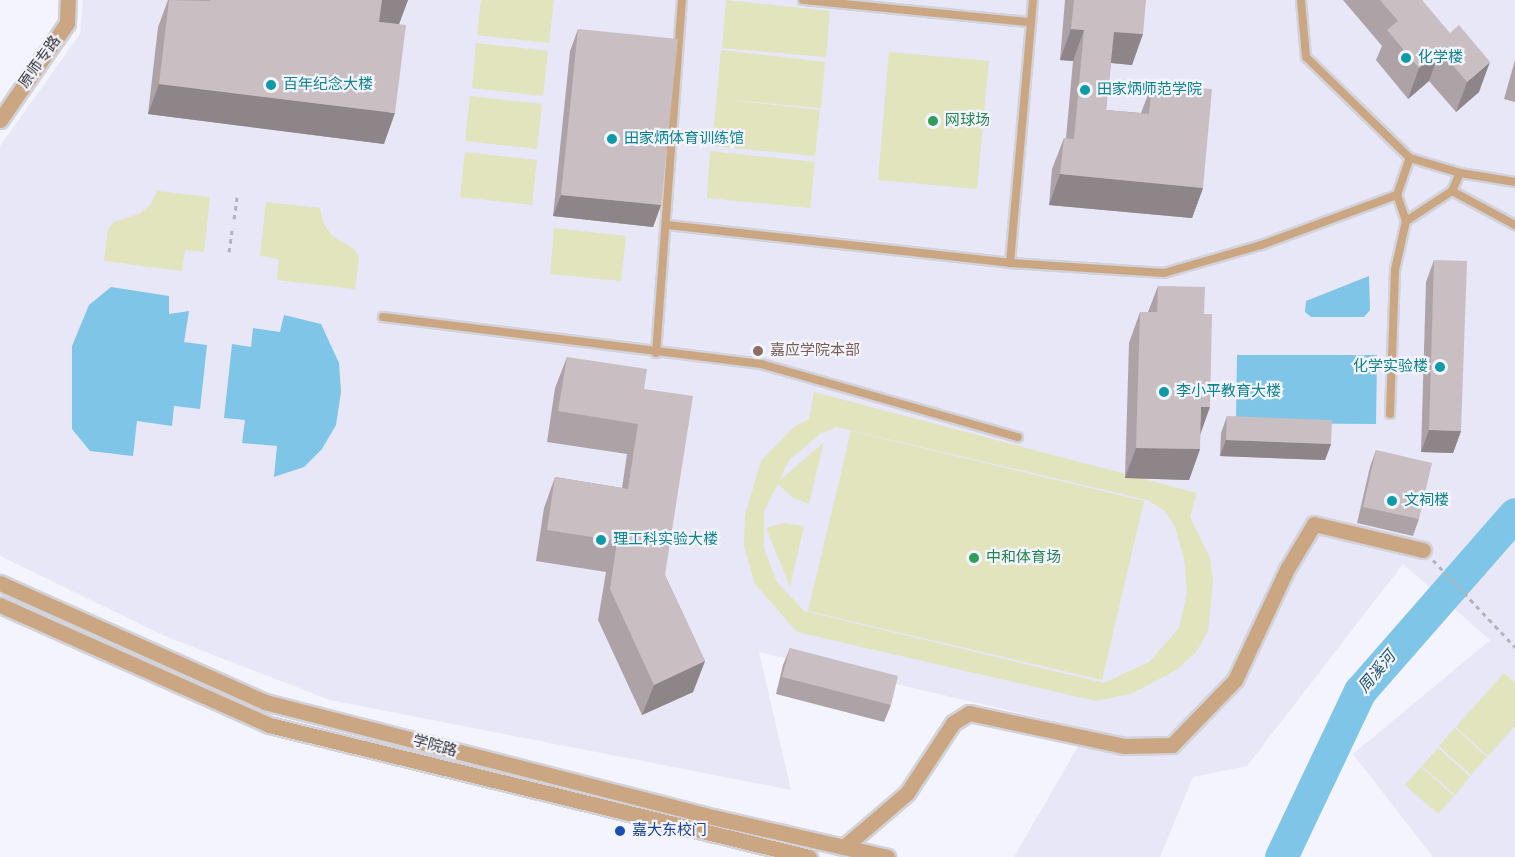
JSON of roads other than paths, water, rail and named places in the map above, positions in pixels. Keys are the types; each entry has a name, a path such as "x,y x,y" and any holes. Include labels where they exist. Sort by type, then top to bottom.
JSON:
{"street":[{"name":"原师专路","path":"0,120 67,23 68,0"},
{"path":"844,847 907,793 953,723 969,713 1124,746 1172,745 1235,680 1287,569 1314,524 1423,550"},
{"name":"学院路","path":"0,583 266,702 704,815 887,857"},
{"name":"学院路","path":"0,605 269,725 809,857"}],"lane":[{"path":"656,352 682,0"},
{"path":"802,0 1029,22"},
{"path":"1010,263 1029,22 1033,0"},
{"path":"1301,0 1306,57 1410,158 1460,173 1515,182"},
{"path":"1390,414 1395,270 1406,220 1397,195 1410,158"},
{"path":"1406,220 1452,191 1460,173"},
{"path":"1452,191 1515,225"},
{"path":"667,225 1010,263 1164,273 1260,245 1397,195"},
{"path":"383,317 761,364 1018,437"}],"water":[{"path":"1369,276 1370,310 1364,317 1311,317 1305,312 1306,301"},
{"path":"111,287 169,296 169,314 189,311 184,342 207,345 200,409 174,406 172,426 137,421 133,456 90,451 72,429 72,346 89,305"},
{"path":"284,315 321,324 339,363 341,392 336,425 322,449 304,467 274,477 277,446 242,443 245,420 224,418 232,344 251,347 253,328 280,332"},
{"path":"1237,355 1377,355 1376,424 1236,423"}],"waterway":[{"name":"周溪河","path":"1281,857 1360,691 1515,514"}],"place":[{"name":"化学楼","path":"1406,58"},
{"name":"百年纪念大楼","path":"271,85"},
{"name":"田家炳师范学院","path":"1085,90"},
{"name":"网球场","path":"933,121"},
{"name":"田家炳体育训练馆","path":"612,139"},
{"name":"嘉应学院本部","path":"758,351"},
{"name":"化学实验楼","path":"1440,367"},
{"name":"李小平教育大楼","path":"1164,392"},
{"name":"文祠楼","path":"1392,501"},
{"name":"理工科实验大楼","path":"601,540"},
{"name":"中和体育场","path":"974,558"},
{"name":"嘉大东校门","path":"620,831"}]}
